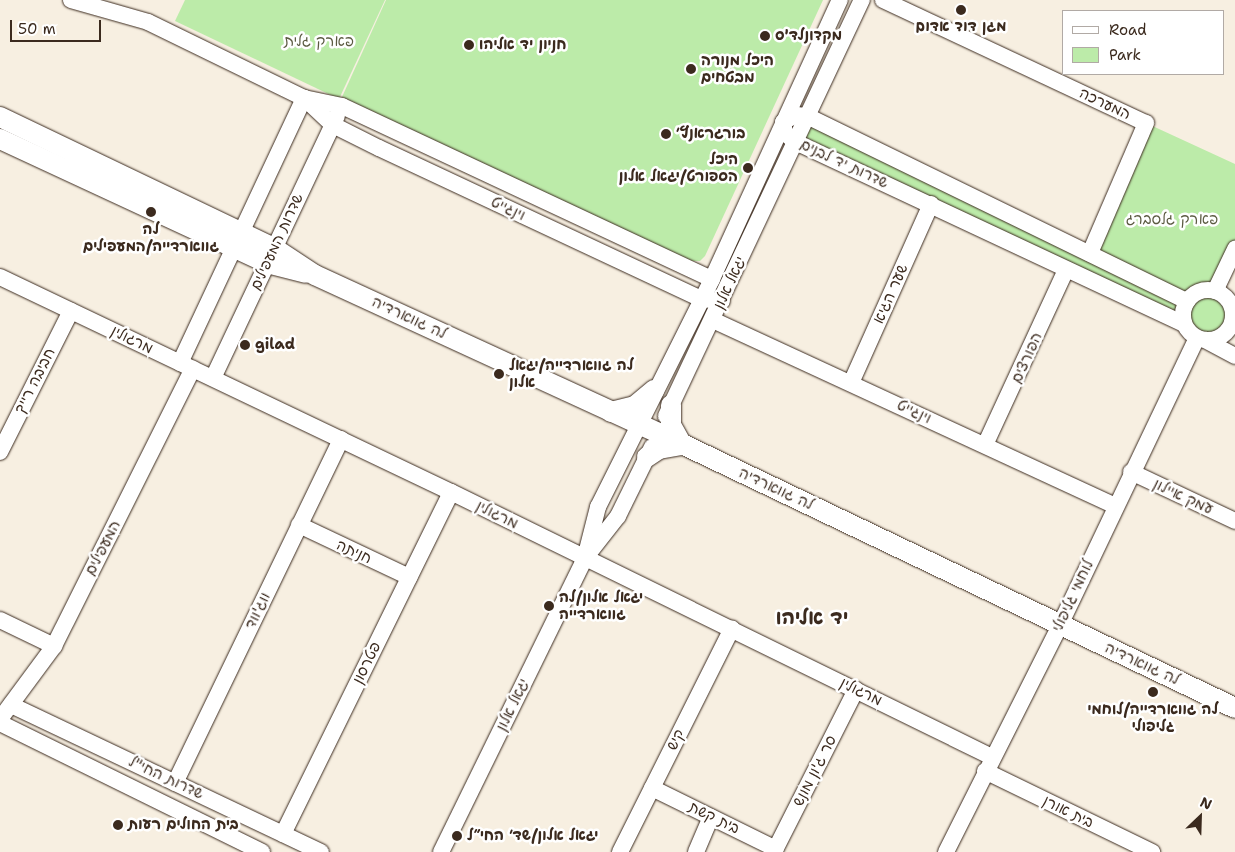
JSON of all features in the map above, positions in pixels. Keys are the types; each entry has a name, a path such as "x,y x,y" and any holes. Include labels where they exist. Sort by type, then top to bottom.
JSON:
{"main road":[{"name":"לה גווארדיה","path":"0,117 237,240"},
{"name":"לה גווארדיה","path":"0,139 237,240 659,433 1235,708"},
{"path":"611,412 635,406 654,390"},
{"path":"647,457 659,449 682,445 671,425 671,405"}],"street":[{"name":"וינגייט","path":"71,0 148,22 304,98 342,106 712,280"},
{"name":"יגאל אלון","path":"441,852 585,558 598,507 654,390 712,280 840,0"},
{"name":"יגאל אלון","path":"585,558 618,516 722,301 862,0"},
{"name":"המערכה","path":"883,0 1146,123 1090,253"},
{"name":"וינגייט","path":"304,98 333,125 702,300 722,301"},
{"path":"186,366 237,240 304,98"},
{"name":"שדרות המעפילים","path":"213,378 342,106"},
{"name":"שדרות יד לבנים","path":"1184,324 795,142 785,133 783,122 796,115 807,116 1187,301"},
{"name":"שער הגיא","path":"851,383 931,204"},
{"path":"1215,291 1235,249"},
{"name":"הפורצים","path":"985,444 1066,270"},
{"name":"מרגולין","path":"0,277 732,628 856,690 989,764"},
{"path":"1201,339 1223,336 1234,319 1229,301 1215,291 1200,291 1187,301 1183,314 1184,324 1201,339 1235,356"},
{"name":"חביבה רייך","path":"0,452 71,311"},
{"name":"וינגייט","path":"713,320 985,444 1115,506"},
{"name":"לוחמי גליפולי","path":"946,852 1060,625 1131,472 1201,339"},
{"name":"המעפילים","path":"0,719 54,646 186,366"},
{"name":"ווג'ווד","path":"175,783 341,439"},
{"name":"עמק איילון","path":"1131,472 1235,521"},
{"name":"פטרסון","path":"282,834 451,492"},
{"name":"חניתה","path":"299,525 409,578"},
{"path":"0,620 54,646"},
{"name":"קיש","path":"620,852 732,628"},
{"name":"סר ג'ון מונש","path":"775,850 856,690"},
{"name":"שדרות החי\"ל","path":"10,705 321,852"},
{"name":"שדרות החי\"ל","path":"0,723 262,852"},
{"name":"בית אורן","path":"989,764 1152,852"},
{"name":"בית קשת","path":"652,788 775,850"},
{"path":"696,852 710,817"}],"green space":[{"name":"פארק גלית","path":"185,0 385,0 339,99 175,21"},
{"name":"היכל מנורה מבטחים","path":"386,0 823,0 705,256 700,261 691,261 342,97"},
{"path":"812,122 1183,302 1177,317 803,141"},
{"name":"פארק גלסברג","path":"1146,123 1235,164 1235,249 1214,290 1198,290 1191,296 1092,249"},
{"path":"1212,294 1220,297 1226,303 1229,315 1226,327 1220,333 1204,336 1196,333 1190,327 1187,311 1190,303 1196,297"}],"place":[{"name":"מגן דוד אדום","path":"961,10"},
{"name":"מקדונלד'ס","path":"765,36"},
{"name":"חניון יד אליהו","path":"469,45"},
{"name":"היכל מנורה מבטחים","path":"691,69"},
{"name":"בורגראנץ׳","path":"666,134"},
{"name":"היכל הספורט/יגאל אלון","path":"748,168"},
{"name":"לה גווארדייה/המעפילים","path":"151,212"},
{"name":"gilad","path":"245,345"},
{"name":"לה גווארדייה/יגאל אלון","path":"499,374"},
{"name":"יגאל אלון/לה גווארדייה","path":"549,606"},
{"name":"לה גווארדייה/לוחמי גליפולי","path":"1153,692"},
{"name":"בית החולים רעות","path":"118,825"},
{"name":"יגאל אלון/שד׳ החי״ל","path":"457,836"}],"district":[{"name":"יד אליהו","path":"812,617"}]}
